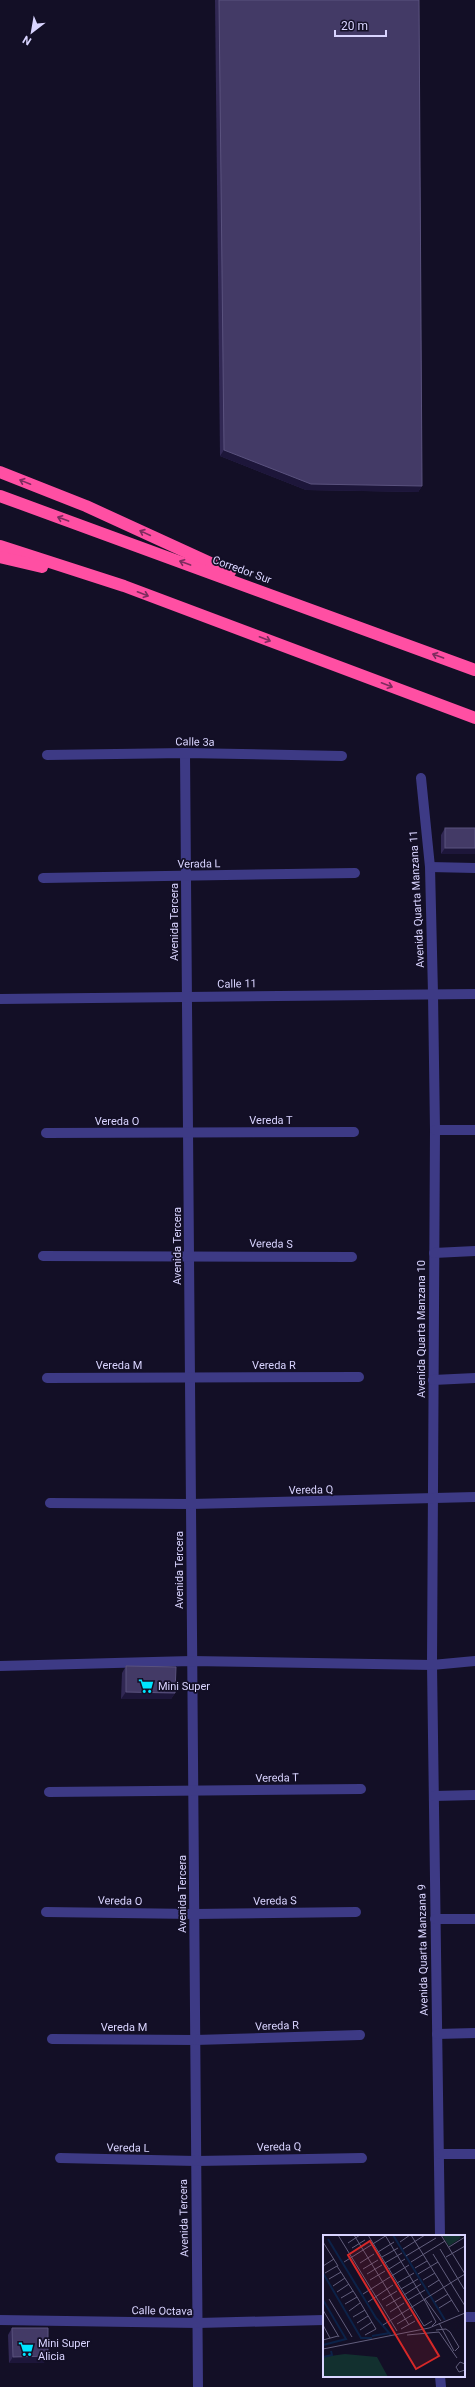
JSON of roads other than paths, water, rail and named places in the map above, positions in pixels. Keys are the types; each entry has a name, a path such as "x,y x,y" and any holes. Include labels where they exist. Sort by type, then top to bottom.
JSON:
{"highway":[{"path":"0,472 86,506 307,608"},
{"name":"Corredor Sur","path":"0,496 475,670"},
{"path":"0,546 124,586 475,718"},
{"path":"0,557 124,586"}],"street":[{"name":"Calle 3a","path":"47,755 185,753 342,756"},
{"name":"Avenida Tercera","path":"185,753 191,1661 198,2387"},
{"name":"Avenida Quarta Manzana 11","path":"421,778 430,867 433,994"},
{"path":"430,867 475,868"},
{"name":"Verada L","path":"43,878 355,873"},
{"name":"Avenida Quarta Manzana 10","path":"432,1664 435,1130 433,994"},
{"name":"Calle 11","path":"0,999 475,994"},
{"path":"435,1130 475,1130"},
{"name":"Vereda T","path":"188,1133 354,1132"},
{"name":"Vereda O","path":"46,1133 188,1133"},
{"path":"434,1253 475,1251"},
{"name":"Vereda S","path":"43,1256 189,1255 352,1257"},
{"name":"Vereda R","path":"190,1377 358,1377"},
{"name":"Vereda M","path":"47,1378 190,1377"},
{"path":"433,1380 475,1378"},
{"name":"Vereda Q","path":"50,1503 190,1504 432,1500 475,1497"},
{"path":"0,1666 191,1661 432,1664 475,1661"},
{"name":"Avenida Quarta Manzana 9","path":"432,1664 440,2235"},
{"name":"Vereda T","path":"193,1791 361,1789"},
{"path":"49,1792 193,1791"},
{"path":"434,1796 475,1795"},
{"name":"Vereda O","path":"46,1912 194,1914"},
{"name":"Vereda S","path":"194,1914 356,1912"},
{"path":"435,1919 475,1919"},
{"path":"437,2034 475,2033"},
{"name":"Vereda R","path":"195,2040 360,2035"},
{"name":"Vereda M","path":"52,2039 195,2040"},
{"path":"440,2154 475,2154"},
{"name":"Vereda L","path":"60,2158 196,2161"},
{"name":"Vereda Q","path":"196,2161 362,2158"},
{"name":"Calle Octava","path":"0,2320 198,2323 323,2320"},
{"path":"440,2377 441,2387"}],"place":[{"name":"Mini Super","path":"146,1686"},
{"name":"Mini Super Alicia","path":"26,2349"}]}
